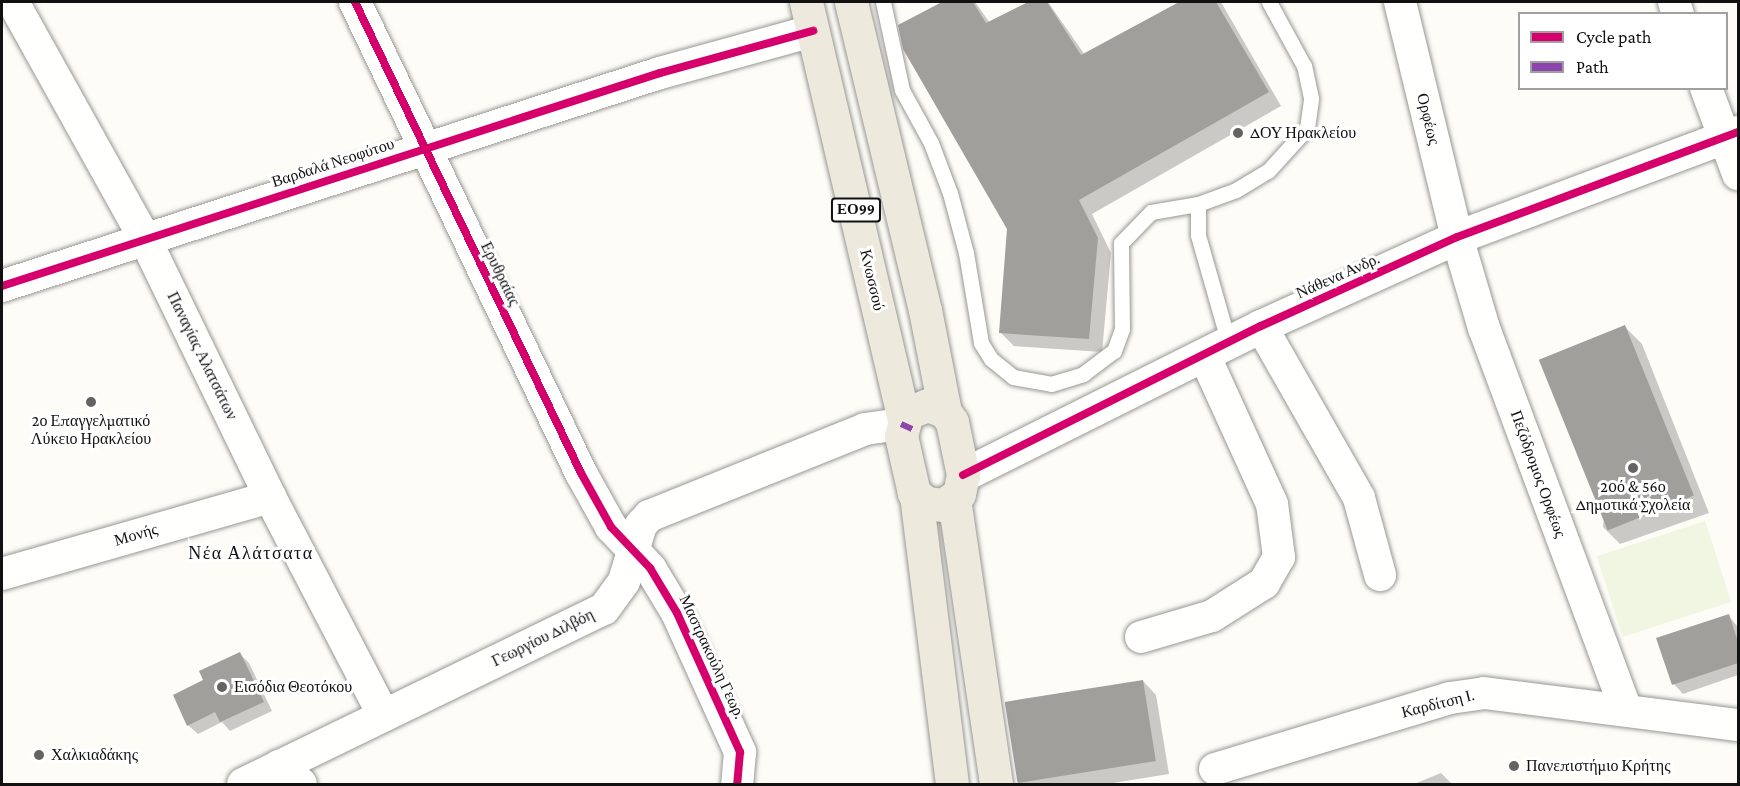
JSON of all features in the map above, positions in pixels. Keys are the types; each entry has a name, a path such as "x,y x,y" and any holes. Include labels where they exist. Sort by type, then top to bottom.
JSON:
{"main road":[{"name":"ΕΟ99","path":"851,2 925,310 945,412 952,423 996,784"},
{"name":"Κνωσσού","path":"810,16 902,422"},
{"path":"902,422 921,406 945,412"},
{"name":"ΕΟ99","path":"902,422 916,495 952,784"},
{"path":"916,495 932,505 959,487"}],"street":[{"name":"Παναγίας Αλατσάτων","path":"12,2 144,237 270,496 383,714"},
{"name":"Ερυθραίας","path":"355,2 581,473 612,527 634,551"},
{"name":"Ορφέως","path":"1400,2 1456,237"},
{"name":"Βαρδαλά Νεοφύτου","path":"2,286 144,237 660,73 810,16"},
{"path":"1707,90 1731,134 1738,174"},
{"name":"Νάθενα Ανδρ.","path":"959,487 1262,326 1456,237 1731,134"},
{"name":"Πεζόδρομος Ορφέως","path":"1456,237 1484,328 1626,710"},
{"path":"1262,326 1359,498 1380,575"},
{"path":"1141,637 1212,616 1264,583 1279,556 1272,504 1217,350"},
{"name":"Γεωργίου Διλβόη","path":"243,784 290,775 383,714 604,609 619,590 641,525 657,512 865,429 902,422"},
{"name":"Μονής","path":"2,574 270,496"},
{"name":"Μαστρακούλη Γεωρ.","path":"634,551 668,594 740,752 737,784"},
{"name":"Καρδίτση Ι.","path":"1215,769 1468,694 1517,694 1738,725"}],"lane":[{"path":"883,2 902,90 931,143 950,193 966,253 981,343 991,359 1013,377 1051,384 1083,374 1114,351 1122,329 1121,243 1151,212 1198,204 1236,190 1268,171 1307,128 1311,98 1304,66 1269,2"},
{"path":"1198,204 1198,235 1217,350"}],"green space":[{"path":"1705,521 1731,602 1623,637 1597,556"}],"building":[{"path":"942,2 973,2 986,23 1028,2 1047,2 1081,55 1179,2 1216,2 1269,92 1079,200 1098,238 1089,339 999,333 1007,229 903,49 898,25"},
{"path":"1625,325 1694,496 1608,530 1539,360"},
{"path":"1729,614 1738,642 1738,663 1672,685 1656,638"},
{"name":"Εισόδια Θεοτόκου","path":"240,652 264,702 220,722 215,712 187,726 173,695 203,680 199,671"},
{"path":"1143,680 1156,761 1018,783 1005,702"}],"marked path":[{"path":"901,424 917,431"}],"cycle path":[{"path":"355,2 581,473 611,527 650,568 677,613 740,752 737,784"},
{"path":"2,286 660,73 813,31"},
{"path":"963,475 1261,326 1457,237 1738,132"}],"place":[{"name":"ΔΟΥ Ηρακλείου","path":"1238,133"},
{"name":"2ο Επαγγελματικό Λύκειο Ηρακλείου","path":"91,402"},
{"name":"20ό & 56ο Δημοτικά Σχολεία","path":"1633,468"},
{"name":"Εισόδια Θεοτόκου","path":"222,687"},
{"name":"Χαλκιαδάκης","path":"39,755"},
{"name":"Πανεπιστήμιο Κρήτης","path":"1514,766"}],"district":[{"name":"Νέα Αλάτσατα","path":"251,553"}]}
